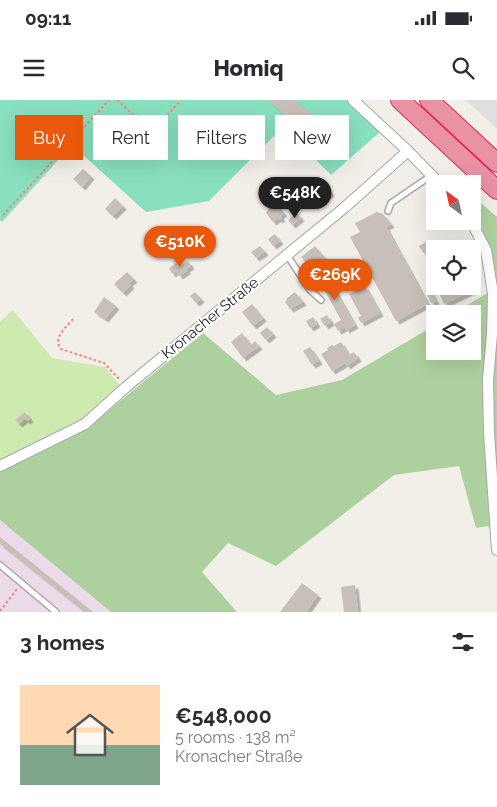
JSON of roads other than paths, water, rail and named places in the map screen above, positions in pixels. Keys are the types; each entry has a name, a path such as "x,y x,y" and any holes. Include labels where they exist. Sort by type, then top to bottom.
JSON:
{"highway":[{"path":"400,100 497,190"},
{"path":"429,100 497,163"}],"street":[{"path":"353,100 432,175"},
{"name":"Kronacher Straße","path":"0,466 85,424 126,387 344,208 408,151"},
{"path":"476,230 486,250 493,294 488,380 489,433 497,550"}],"lane":[{"path":"388,211 391,203 426,179"},
{"path":"287,256 310,290 321,300"},
{"path":"0,565 56,612"}]}
